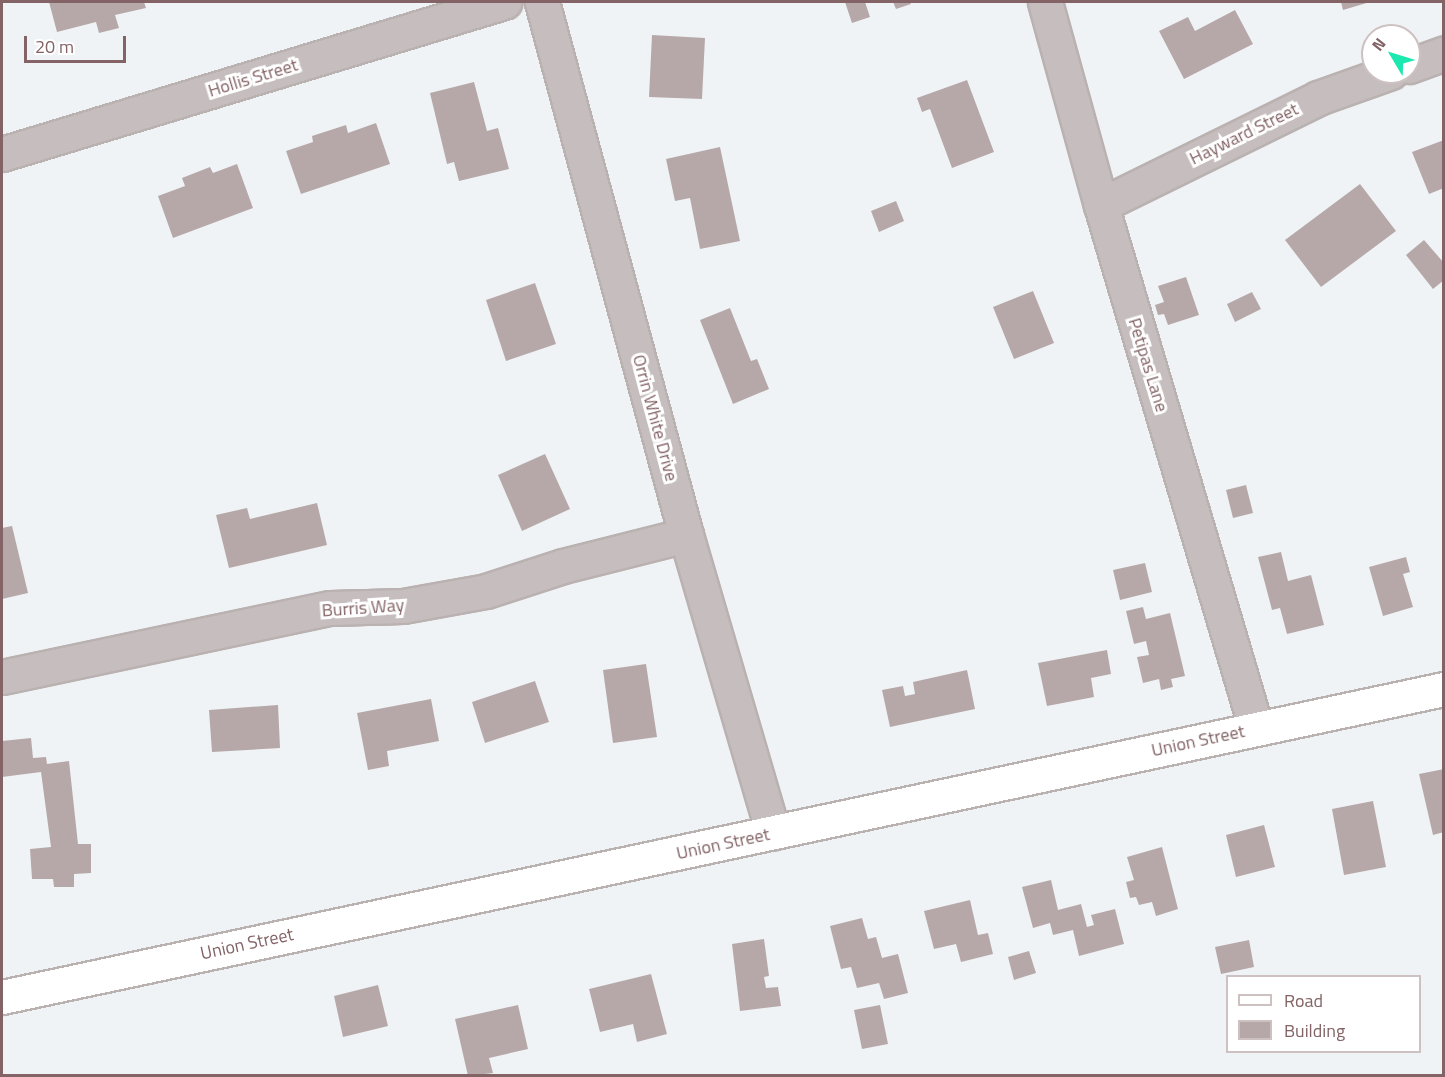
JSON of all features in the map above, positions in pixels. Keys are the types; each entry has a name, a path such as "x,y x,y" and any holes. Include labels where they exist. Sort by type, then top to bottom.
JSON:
{"main road":[{"name":"Union Street","path":"2,997 1443,689"}],"street":[{"name":"Hollis Street","path":"2,154 504,2"},
{"name":"Orrin White Drive","path":"542,2 686,535 773,833"},
{"name":"Petipas Lane","path":"1045,2 1101,205 1256,728"},
{"path":"1421,61 1443,53"},
{"name":"Hayward Street","path":"1101,205 1318,98 1361,83"},
{"name":"Burris Way","path":"2,677 330,608 403,606 486,591 563,566 686,535"}],"building":[{"path":"49,2 144,2 146,8 115,15 119,28 99,33 96,22 57,32"},
{"path":"845,2 865,2 870,17 852,23"},
{"path":"893,2 910,2 911,4 896,9"},
{"path":"1341,2 1370,2 1343,10"},
{"path":"1235,10 1253,44 1184,79 1159,31 1188,17 1195,31"},
{"path":"652,35 705,38 702,99 649,97"},
{"path":"967,80 994,152 952,168 930,109 922,112 917,98"},
{"path":"474,82 487,131 498,128 509,169 459,181 454,162 447,164 430,93"},
{"path":"376,123 390,164 301,194 286,151 313,142 312,136 346,125 348,133"},
{"path":"1444,140 1444,188 1429,194 1412,152"},
{"path":"720,147 740,241 700,249 690,198 675,201 666,159"},
{"path":"237,164 253,208 173,238 158,196 185,186 182,178 210,167 213,173"},
{"path":"1360,184 1396,231 1321,287 1285,240"},
{"path":"896,201 904,221 879,232 871,211"},
{"path":"1424,240 1444,263 1444,280 1433,289 1406,255"},
{"path":"1186,277 1199,315 1168,325 1164,314 1158,315 1155,305 1164,302 1158,286"},
{"path":"535,283 556,344 506,361 486,300"},
{"path":"1033,291 1054,343 1014,359 993,307"},
{"path":"1252,292 1261,309 1235,322 1227,304"},
{"path":"730,308 751,361 757,359 769,389 733,404 700,320"},
{"path":"545,454 570,509 522,531 498,475"},
{"path":"1246,485 1253,513 1233,518 1226,490"},
{"path":"317,503 327,545 229,568 216,515 247,508 250,519"},
{"path":"12,526 28,593 2,599 2,528"},
{"path":"1281,552 1288,581 1311,575 1324,625 1287,634 1280,608 1272,610 1258,557"},
{"path":"1406,557 1410,572 1403,574 1413,607 1383,616 1369,567"},
{"path":"1145,563 1152,592 1120,600 1113,570"},
{"path":"1143,607 1146,619 1170,613 1185,676 1171,679 1173,687 1161,690 1159,679 1143,683 1137,657 1149,655 1146,641 1134,644 1126,611"},
{"path":"1107,650 1111,674 1091,678 1094,697 1047,706 1038,663"},
{"path":"646,664 657,737 613,743 603,670"},
{"path":"967,670 975,709 890,727 882,690 903,686 905,696 915,694 913,682"},
{"path":"535,681 549,722 485,743 472,702"},
{"path":"431,699 439,741 387,751 389,766 368,770 357,713"},
{"path":"278,705 280,748 212,752 209,710"},
{"path":"31,738 33,758 46,757 47,764 69,761 78,844 91,844 91,873 74,874 74,887 54,887 53,879 32,879 30,849 51,847 41,772 2,777 2,741"},
{"path":"1444,769 1444,832 1433,835 1419,774"},
{"path":"1373,801 1386,867 1344,875 1332,809"},
{"path":"1264,825 1275,867 1236,877 1226,835"},
{"path":"1162,847 1178,909 1156,916 1152,902 1139,905 1136,897 1130,898 1126,882 1134,880 1127,857"},
{"path":"1051,880 1058,910 1081,904 1087,927 1094,925 1091,915 1115,909 1124,944 1079,956 1073,930 1053,935 1050,923 1033,928 1022,887"},
{"path":"970,900 978,935 988,933 993,954 961,962 956,944 934,949 924,911"},
{"path":"862,918 868,939 876,937 882,958 898,954 908,993 884,999 879,983 857,988 851,967 841,969 830,926"},
{"path":"764,939 769,976 764,977 766,988 778,987 781,1006 740,1011 732,944"},
{"path":"1249,940 1254,967 1221,974 1215,947"},
{"path":"1029,951 1036,973 1014,980 1008,957"},
{"path":"651,974 667,1034 637,1042 633,1024 600,1032 589,989"},
{"path":"378,985 388,1026 343,1037 334,996"},
{"path":"518,1005 528,1049 489,1058 493,1073 468,1076 455,1019"},
{"path":"880,1005 888,1044 862,1049 854,1010"}]}
